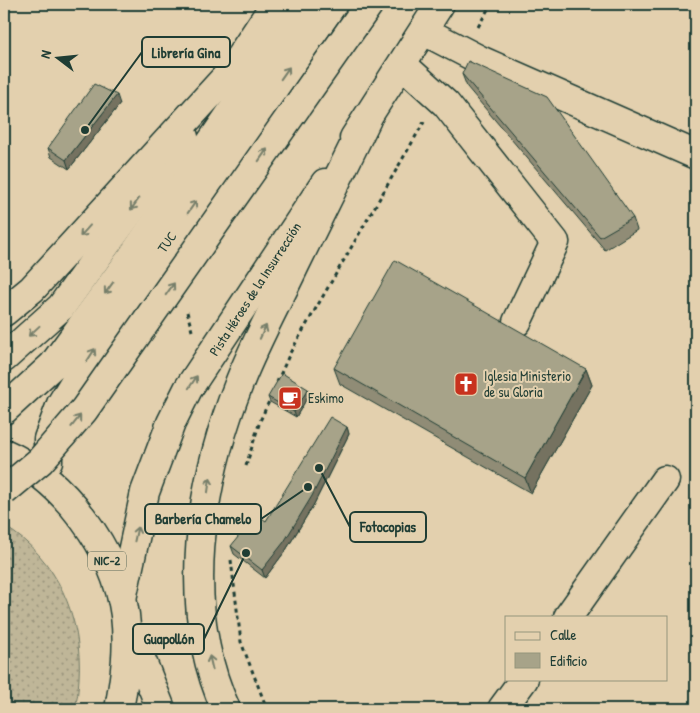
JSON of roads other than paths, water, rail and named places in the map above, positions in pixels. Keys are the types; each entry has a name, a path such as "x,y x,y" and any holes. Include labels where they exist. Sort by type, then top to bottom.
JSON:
{"main road":[{"path":"4,358 61,307 236,66 275,4"},
{"name":"TUC","path":"4,410 53,365 132,257 306,4"},
{"name":"TUC","path":"64,494 48,461 48,439 61,404 105,332 334,4"},
{"path":"4,491 40,461 84,410 369,4"},
{"name":"Pista Héroes de la Insurrección","path":"124,607 145,492 171,424 188,389 403,65 440,4"},
{"path":"424,31 464,51 696,155"},
{"path":"403,65 446,104 555,242 517,322"},
{"path":"4,312 32,289 236,66"},
{"path":"226,709 211,664 204,632 199,592 200,549 210,475 240,381 367,119"},
{"name":"NIC-2","path":"4,453 15,458 64,494 100,542 161,709"},
{"path":"569,616 665,480"},
{"name":"NIC-2","path":"119,709 127,664 124,607"},
{"path":"502,709 523,680"}],"place":[{"name":"Librería Gina","path":"85,130"},
{"name":"Iglesia Ministerio de su Gloria","path":"466,384"},
{"name":"Eskimo","path":"290,398"},
{"name":"Fotocopias","path":"319,468"},
{"name":"Barbería Chamelo","path":"308,487"},
{"name":"Guapollón","path":"246,553"}]}
